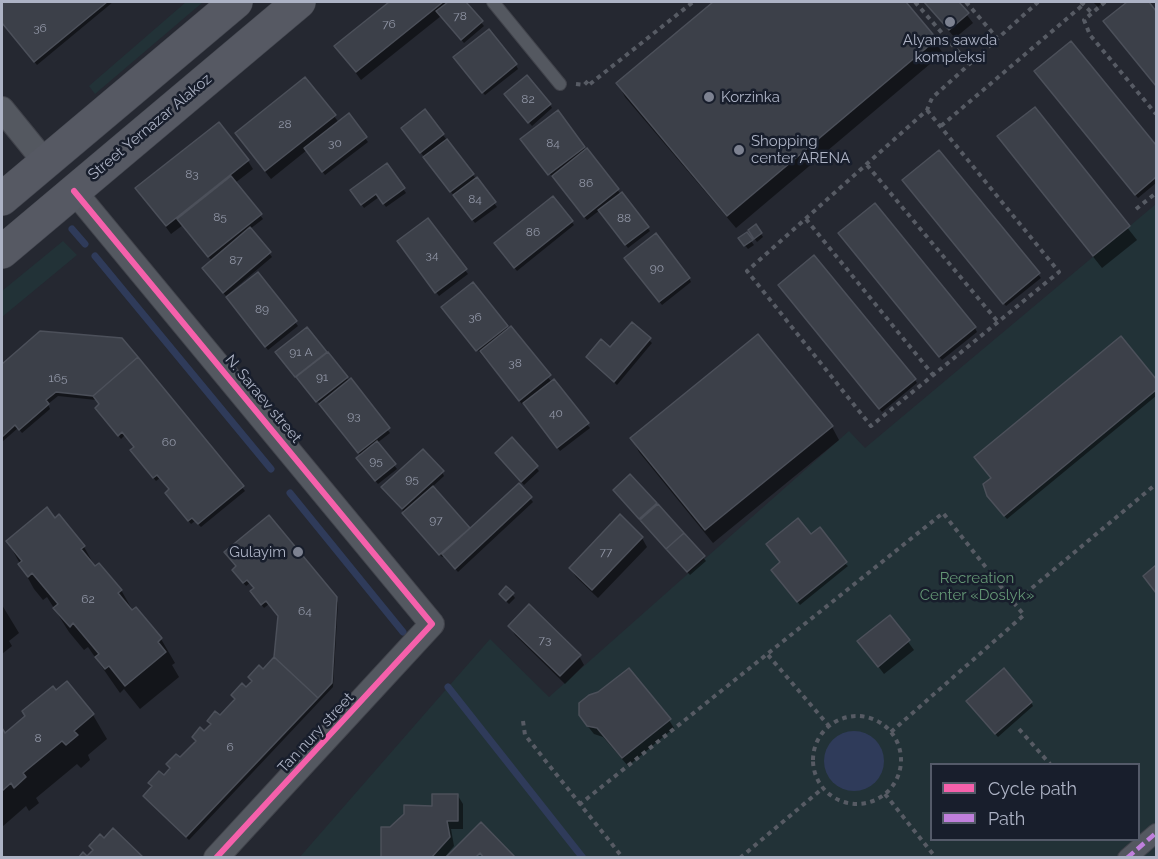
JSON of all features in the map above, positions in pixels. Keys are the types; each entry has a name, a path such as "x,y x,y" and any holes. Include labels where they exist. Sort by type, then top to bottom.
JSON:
{"main road":[{"path":"2,199 236,2"},
{"name":"Street Yernazar Alakoz","path":"2,252 299,2"}],"street":[{"path":"2,109 45,162"},
{"name":"N. Saraev street","path":"74,191 432,624"},
{"name":"Tan nury street","path":"216,858 432,624"},
{"path":"1127,858 1156,833"}],"lane":[{"path":"493,2 560,84"}],"path":[{"path":"590,84 693,2"},
{"path":"915,2 969,64"},
{"path":"966,2 997,38"},
{"path":"927,110 1059,272 871,426 747,271 927,110 932,98 1038,2"},
{"path":"1095,2 1099,6"},
{"path":"1105,2 1084,20 1090,35 1156,114"},
{"path":"941,126 1082,3 1092,13"},
{"path":"867,165 998,322"},
{"path":"1136,209 1156,193"},
{"path":"806,219 933,375"},
{"path":"1014,603 1156,484"},
{"path":"579,805 943,513 1024,615 891,732"},
{"path":"768,655 829,726"},
{"path":"849,717 865,717 879,722 891,732 898,744 901,758 894,784 885,794 866,803 845,803 833,797 823,788 815,775 813,760 816,745 829,726 849,717"},
{"path":"523,721 525,735 623,858"},
{"path":"1018,729 1048,763"},
{"path":"740,858 823,788"},
{"path":"885,794 936,858"}],"green space":[{"path":"186,2 203,2 95,94 89,86"},
{"name":"Recreation Center «Doslyk»","path":"1156,204 1156,857 299,858 490,639 549,697 849,431 865,448"},
{"path":"63,241 77,255 2,317 2,291"}],"water":[{"path":"848,731 860,731 871,736 879,744 884,761 882,773 871,786 860,791 848,791 837,786 829,778 824,767 824,755 829,744 837,736"}],"building":[{"path":"2,2 107,2 34,62 2,23"},
{"path":"389,2 443,2 356,72 334,46"},
{"path":"448,2 466,2 483,21 461,40 436,11"},
{"name":"Shopping center ARENA","path":"713,2 906,2 937,39 727,216 616,83"},
{"name":"Alyans sawda kompleksi","path":"924,2 959,2 969,13 949,30"},
{"path":"1127,2 1149,2 1156,11 1156,86 1103,21"},
{"path":"489,29 517,64 482,93 453,57"},
{"path":"1071,41 1156,145 1156,177 1135,195 1034,71"},
{"path":"527,75 551,104 528,123 504,94"},
{"path":"305,77 336,115 265,171 235,133"},
{"path":"1035,107 1130,226 1093,256 997,136"},
{"path":"425,109 444,134 420,153 401,128"},
{"path":"558,110 585,147 548,175 520,139"},
{"path":"349,113 367,137 322,172 304,148"},
{"path":"219,122 249,160 166,226 135,188"},
{"path":"447,139 474,174 450,192 423,157"},
{"path":"587,148 619,189 584,217 552,176"},
{"path":"939,150 1040,273 1003,304 902,180"},
{"path":"387,163 405,188 383,204 376,194 361,205 350,190"},
{"path":"231,176 262,214 208,257 177,219"},
{"path":"477,177 496,202 472,220 453,195"},
{"path":"622,192 649,227 625,245 598,210"},
{"path":"553,196 573,221 514,268 494,243"},
{"path":"875,203 976,327 939,357 838,233"},
{"path":"428,218 467,269 435,293 397,241"},
{"path":"756,224 762,233 754,239 748,230"},
{"path":"250,227 271,252 223,293 202,268"},
{"path":"747,232 753,240 744,246 738,238"},
{"path":"656,233 690,278 659,302 624,258"},
{"path":"814,255 916,379 879,409 778,285"},
{"path":"258,272 297,321 265,347 226,297"},
{"path":"473,282 508,326 476,351 441,307"},
{"path":"632,322 651,338 614,382 586,357 601,339 610,347"},
{"path":"511,326 551,375 519,401 480,351"},
{"path":"307,327 327,352 295,377 275,352"},
{"path":"40,331 122,338 138,357 93,396 56,392 46,400 49,404 19,430 15,425 2,437 2,364"},
{"path":"758,334 833,426 705,530 630,438"},
{"path":"1121,336 1156,379 1156,390 1004,516 987,496 983,484 991,478 974,457"},
{"path":"328,352 348,377 316,402 296,377"},
{"path":"138,357 244,486 198,524 192,518 188,521 165,493 169,489 157,475 153,478 130,450 134,447 122,432 118,436 95,408 99,404 93,396"},
{"path":"351,378 390,428 358,453 319,404"},
{"path":"554,379 589,423 557,448 523,403"},
{"path":"512,437 538,466 521,482 495,453"},
{"path":"377,441 396,464 375,481 356,458"},
{"path":"423,449 444,471 402,509 381,487"},
{"path":"630,474 657,503 639,519 613,490"},
{"path":"519,483 532,497 455,569 442,554"},
{"path":"433,486 470,528 439,555 402,513"},
{"path":"658,504 684,533 666,549 640,520"},
{"path":"47,507 55,518 59,514 85,546 81,549 95,566 99,563 122,590 118,593 132,610 136,607 162,638 158,642 166,652 125,686 109,666 105,669 95,657 99,654 73,623 70,627 53,608 58,604 32,573 28,577 18,564 22,561 6,541"},
{"path":"620,514 643,537 592,590 569,568"},
{"path":"269,515 337,597 332,683 318,698 274,657 278,616 266,601 261,605 250,591 254,588 247,580 243,583 232,570 236,566 224,552"},
{"path":"798,518 811,534 820,527 847,562 797,602 771,570 780,562 766,544"},
{"path":"684,533 705,556 687,572 666,549"},
{"path":"1156,565 1156,593 1143,576"},
{"path":"506,586 514,593 506,601 499,594"},
{"path":"529,604 581,655 560,676 508,626"},
{"path":"890,615 910,640 878,667 857,641"},
{"path":"274,657 318,698 186,837 143,796 152,786 148,783 159,771 164,775 170,768 166,764 176,754 180,757 196,741 192,737 200,727 204,731 211,724 207,721 215,711 220,715 235,699 231,695 242,683 246,687 252,681 248,677 259,665 263,669"},
{"path":"629,668 671,719 622,758 597,728 587,726 579,715 579,703 589,695 598,692"},
{"path":"1004,668 1032,702 995,734 966,701"},
{"path":"67,681 94,714 74,731 78,735 66,745 62,741 23,773 26,777 14,788 11,783 2,791 2,728 5,733 25,716 22,711 53,686 56,690"},
{"path":"432,794 458,794 458,821 447,821 450,837 431,858 381,858 381,827 390,827 404,814 404,805 432,806"},
{"path":"481,822 516,858 484,858 480,853 475,858 445,858"},
{"path":"113,828 144,858 78,858 83,852 87,856 93,850 89,846 100,834 104,838"}],"waterway":[{"path":"72,229 85,244"},
{"path":"95,256 271,469"},
{"path":"290,493 403,632"},
{"path":"448,687 583,858"}],"marked path":[{"path":"1127,858 1156,833"}],"cycle path":[{"path":"74,191 432,624 216,858"}],"place":[{"name":"Alyans sawda kompleksi","path":"950,22"},
{"name":"Korzinka","path":"709,97"},
{"name":"Shopping center ARENA","path":"739,150"},
{"name":"Gulayim","path":"298,552"}]}
